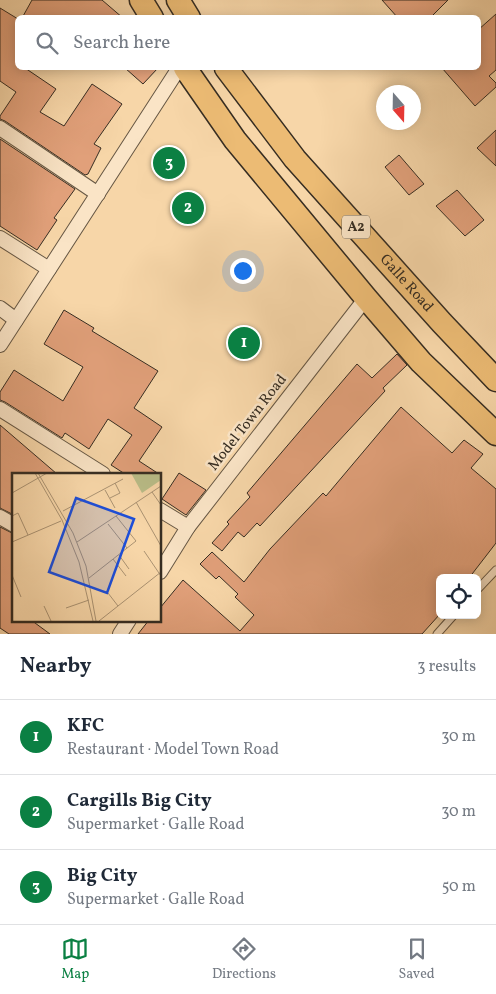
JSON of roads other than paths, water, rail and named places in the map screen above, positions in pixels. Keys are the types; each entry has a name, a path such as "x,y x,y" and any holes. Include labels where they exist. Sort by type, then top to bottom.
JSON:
{"highway":[{"path":"141,0 150,15"},
{"path":"178,0 188,15"},
{"name":"A2","path":"186,70 235,140 366,298 421,362 496,434"},
{"name":"Galle Road","path":"228,70 295,159 442,323 496,380"}],"street":[{"path":"0,345 178,70"},
{"path":"0,128 98,194"},
{"path":"0,238 49,269"},
{"name":"Model Town Road","path":"161,570 188,528 366,298"},
{"path":"0,308 16,320"},
{"path":"0,409 101,473"},
{"path":"161,511 188,528"},
{"path":"0,517 12,525"},
{"path":"120,634 128,622"}],"lane":[{"path":"481,586 496,570"},
{"path":"437,634 450,619"}],"place":[{"name":"Big City","path":"169,163"},
{"name":"Cargills Big City","path":"188,208"},
{"name":"KFC","path":"244,343"}]}
